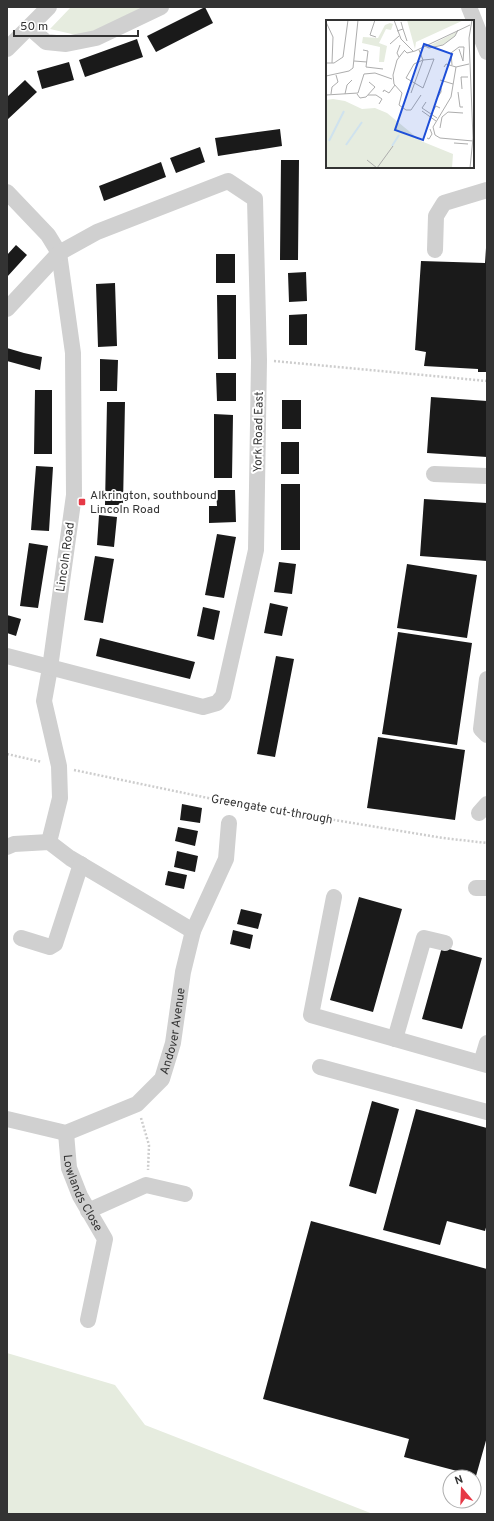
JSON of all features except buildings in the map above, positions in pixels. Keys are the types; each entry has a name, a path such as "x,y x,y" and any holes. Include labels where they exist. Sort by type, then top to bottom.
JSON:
{"street":[{"path":"7,49 49,7"},
{"path":"29,27 46,42 66,44 96,38 161,7"},
{"path":"469,7 487,52"},
{"name":"York Road East","path":"7,656 203,707 217,703 223,696 256,550 259,360 255,199 228,182 97,232 59,253"},
{"path":"435,250 436,216 444,203 487,190"},
{"name":"Lincoln Road","path":"7,192 48,235 59,253 73,353 74,496 44,701 59,766 60,798 49,842"},
{"path":"7,309 59,253"},
{"path":"434,474 487,476"},
{"path":"487,679 482,729 487,735"},
{"name":"Andover Avenue","path":"66,1133 137,1104 162,1079 173,1043 183,972 193,931 226,859 229,823"},
{"path":"7,847 14,844 49,842 81,864 193,931"},
{"path":"21,938 50,947 55,944 81,864"},
{"path":"334,897 311,1015 484,1064 487,1042"},
{"path":"395,1039 424,938 444,943"},
{"path":"320,1067 487,1112"},
{"path":"7,1119 66,1133"},
{"name":"Lowlands Close","path":"66,1133 69,1168 80,1196 105,1239 88,1320"},
{"path":"88,1211 146,1185 185,1194"}],"path":[{"path":"259,360 487,381"},
{"name":"Greengate cut-through","path":"7,754 232,803 443,838 487,843"},
{"path":"137,1104 149,1145 146,1185"}],"shaded area":[{"path":"71,7 148,7 85,37 50,29"},
{"path":"7,1353 115,1385 145,1425 373,1514 7,1514"}],"place":[{"name":"Alkrington, southbound Lincoln Road","path":"82,502"}]}
